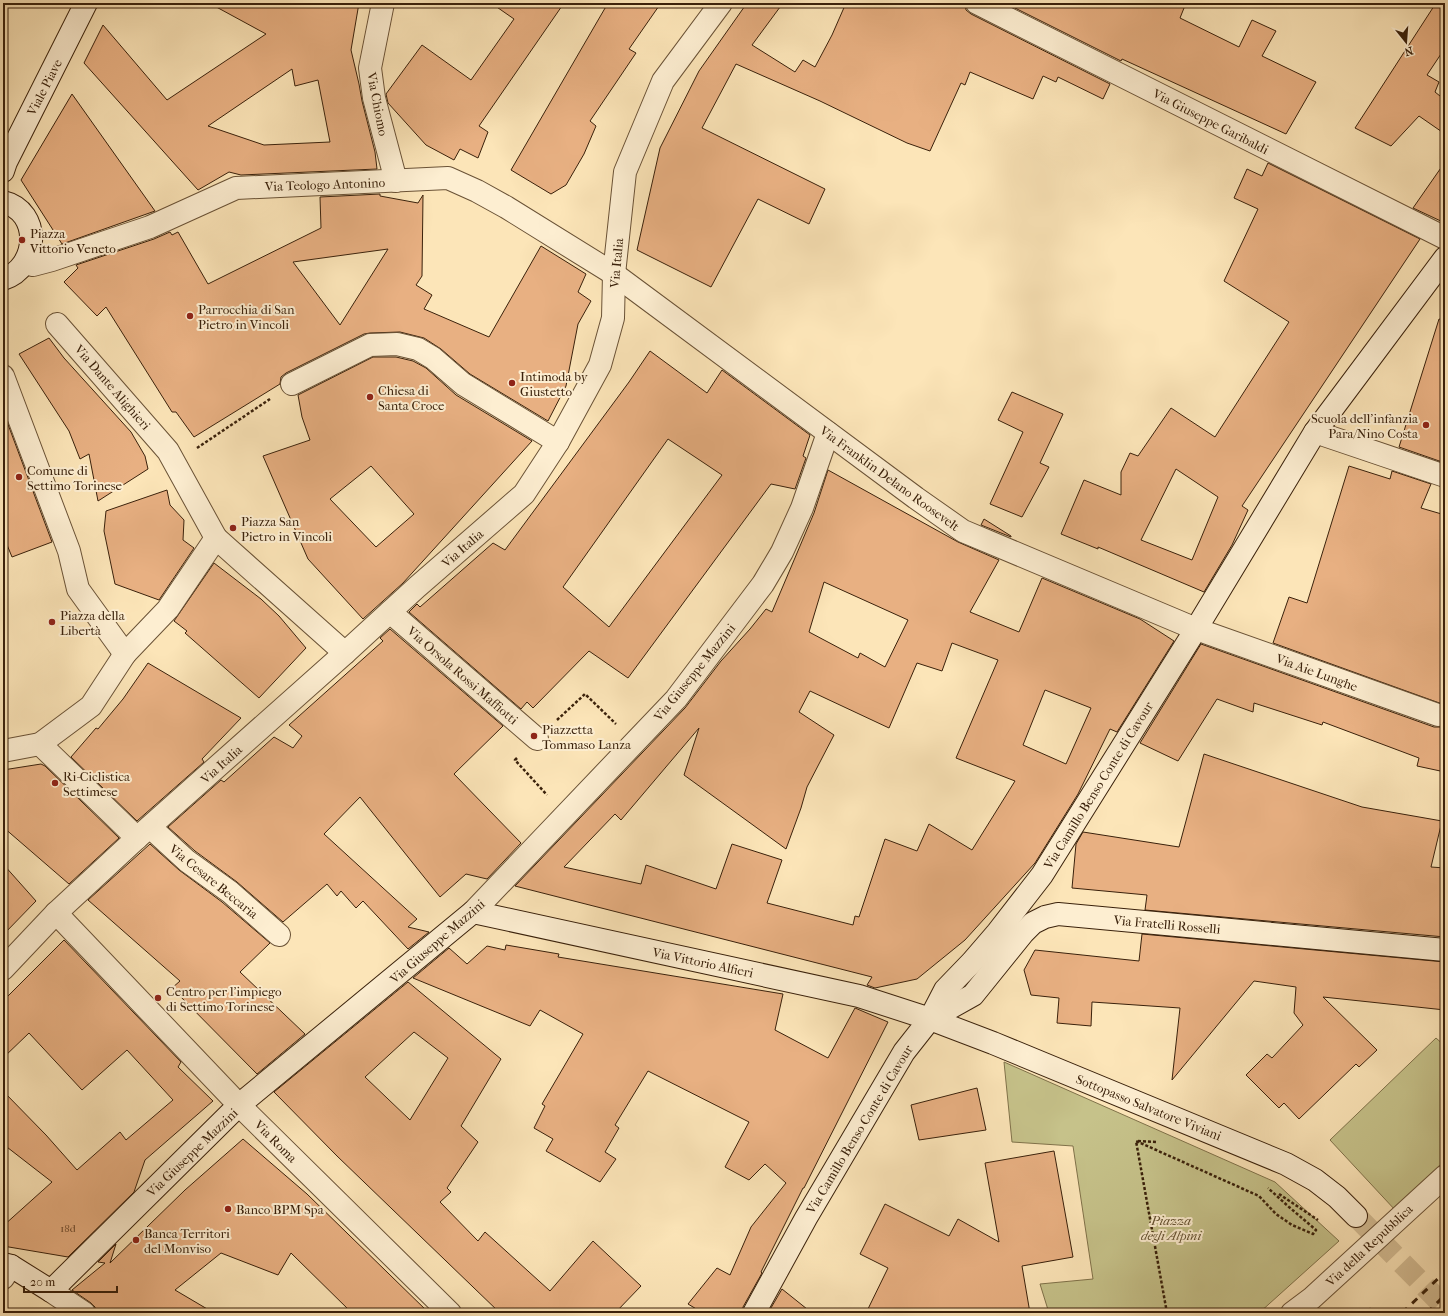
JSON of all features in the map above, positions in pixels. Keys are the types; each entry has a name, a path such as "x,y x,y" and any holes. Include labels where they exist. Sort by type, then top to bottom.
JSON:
{"street":[{"name":"Viale Piave","path":"3,171 6,162 86,3"},
{"name":"Via Chiomo","path":"383,3 370,68 374,98 396,181"},
{"name":"Via Italia","path":"3,969 56,913 144,832 345,653 417,586 524,494 558,442 600,365 612,318 614,274 626,172 663,81 721,3"},
{"name":"Via Giuseppe Garibaldi","path":"977,3 1445,238"},
{"name":"Via Teologo Antonino","path":"25,263 33,265 52,260 150,227 236,188 448,178 477,190 614,274"},
{"path":"3,202 16,208 25,217 31,229 32,241 25,263 19,270 3,279"},
{"name":"Via Camillo Benso Conte di Cavour","path":"754,1313 806,1218 904,1052 930,1019 945,990 987,945 1037,882 1196,629 1315,432 1445,258"},
{"name":"Via Franklin Delano Roosevelt","path":"614,274 962,531 1196,629"},
{"name":"Via Dante Alighieri","path":"57,324 172,457 212,544 345,653"},
{"path":"292,384 370,345 397,344 418,349 428,355 463,384 558,442"},
{"path":"3,376 69,551 78,589 125,654"},
{"path":"1315,432 1445,476"},
{"name":"Via Giuseppe Mazzini","path":"51,1291 240,1106 473,912 676,699 763,584 782,552 802,508 828,433"},
{"path":"3,751 40,744 91,706 125,654 168,609 212,544"},
{"name":"Via Orsola Rossi Maffiotti","path":"390,612 537,739"},
{"name":"Via Aie Lunghe","path":"1196,629 1438,715"},
{"name":"Via Cesare Beccaria","path":"40,744 144,832 230,892 279,935"},
{"path":"1037,882 1046,900 1058,914"},
{"name":"Via Vittorio Alfieri","path":"473,912 859,996 930,1019"},
{"name":"Via Roma","path":"56,913 240,1106 450,1313"},
{"name":"Via Fratelli Rosselli","path":"930,1019 973,995 1023,932 1033,923 1045,916 1058,914 1445,950"},
{"name":"Sottopasso Salvatore Viviani","path":"930,1019 993,1043 1286,1164 1315,1180 1337,1197 1356,1216"},
{"name":"Via della Repubblica","path":"1292,1313 1312,1298 1445,1176"},
{"path":"6,1269 51,1291 84,1313"}],"path":[{"path":"172,457 292,384"},
{"path":"537,739 585,694 635,742"},
{"path":"515,760 565,815"},
{"path":"1167,1313 1136,1141 1258,1196 1276,1214 1292,1225 1313,1234 1316,1230 1265,1185 1322,1222"},
{"path":"1365,1313 1370,1309 1374,1313"}],"green space":[{"path":"1436,1038 1445,1046 1445,1163 1396,1211 1330,1140"},
{"name":"Piazza degli Alpini","path":"1004,1062 1275,1182 1339,1241 1259,1313 1049,1313 1040,1284 1093,1279 1073,1146 1012,1142"}],"building":[{"path":"209,3 359,3 351,50 375,152 377,169 241,175 229,172 198,190 84,63 103,25 167,100 266,34","holes":["292,69 295,86 318,80 330,142 264,145 208,126"]},
{"path":"491,3 564,3 479,126 488,132 478,158 460,149 454,160 426,145 388,103 386,94 422,45 471,80 514,19"},
{"path":"608,3 661,3 629,49 636,53 590,121 596,126 584,154 566,185 551,194 511,170"},
{"path":"747,3 783,3 752,45 795,72 803,60 815,67 832,35 846,3 965,3 966,10 971,14 1110,84 1103,99 1058,77 1056,82 1043,76 1033,99 970,72 965,85 961,83 930,151 907,143 820,101 736,64 702,128 825,189 809,224 758,199 711,287 637,250 660,148 699,71"},
{"path":"1005,3 1186,3 1180,18 1239,47 1252,20 1276,31 1262,56 1316,82 1286,134 1122,59 1121,61"},
{"path":"1436,3 1445,3 1445,48 1427,75 1439,82 1435,92 1445,100 1445,134 1419,116 1391,146 1355,128"},
{"path":"72,94 155,211 62,244 21,180"},
{"path":"1445,162 1445,223 1413,208"},
{"path":"1268,163 1420,239 1242,506 1248,510 1232,545 1204,592 1098,547 1098,549 1061,534 1084,480 1121,495 1121,472 1130,453 1138,456 1171,408 1215,437 1289,322 1224,281 1258,209 1234,198 1247,169 1262,176","holes":["1176,469 1218,497 1192,560 1141,540"]},
{"path":"380,194 380,196 418,203 423,195 422,276 416,285 432,295 424,309 489,337 541,246 586,274 578,292 591,301 578,324 566,386 548,421 470,374 441,349 424,338 400,332 370,333 364,334 286,373 281,377 280,384 194,437 176,412 172,412 106,307 97,316 64,282 78,268 76,265 154,239 170,232 172,235 178,232 208,284 321,228 320,197","holes":["388,249 340,325 293,262"]},
{"name":"Scuola dell'infanzia Para/Nino Costa","path":"1439,319 1445,320 1445,463 1399,447"},
{"path":"49,338 64,358 131,432 145,456 148,469 98,501 89,454 80,459 69,431 19,354"},
{"path":"650,351 707,393 722,370 810,435 803,456 806,458 795,489 771,484 628,678 589,651 533,708 527,702 521,709 409,612 417,604 420,607 493,543 505,550 629,382","holes":["668,439 722,475 609,627 563,587"]},
{"path":"373,357 396,357 413,361 426,368 456,395 532,441 403,583 363,619 308,559 263,456 310,440 302,417 298,395","holes":["371,466 414,514 376,547 330,499"]},
{"path":"1012,392 1063,414 1040,463 1049,467 1022,517 990,504 1023,432 998,420"},
{"name":"Comune di Settimo Torinese","path":"3,411 52,542 12,557 3,535"},
{"path":"1349,466 1390,479 1392,471 1431,484 1421,508 1445,515 1445,705 1273,643 1289,597 1307,603"},
{"path":"828,470 958,542 999,560 970,612 1019,632 1042,578 1140,619 1174,641 1117,732 1110,729 1078,794 1035,863 965,940 917,979 875,988 867,985 872,977 515,886 685,708 721,661 766,609 772,612 814,513","holes":["824,582 908,620 885,667 860,653 858,658 809,632","952,643 998,660 956,758 1015,781 972,850 929,824 917,851 885,839 859,917 855,916 853,925 767,903 782,860 732,844 716,889 646,865 641,884 564,867 615,814 621,820 699,728 684,775 786,849 807,787 834,735 799,712 810,691 889,728 917,663 942,671","1045,690 1091,708 1066,764 1023,745"]},
{"path":"167,490 170,505 184,520 183,540 194,548 159,600 115,584 104,531 106,511"},
{"path":"984,519 1011,536 1011,537 981,525"},
{"path":"214,563 261,599 279,616 306,648 259,698 185,633 187,631 174,621"},
{"path":"390,629 503,726 454,774 521,843 487,879 466,874 440,897 360,797 324,834 417,919 408,927 429,932 408,949 363,901 356,908 341,891 337,896 327,884 283,922 237,882 195,851 168,827 221,780 224,782 274,737 293,748 302,736 289,725 383,641 380,638"},
{"path":"1201,644 1434,727 1445,725 1445,772 1417,766 1419,758 1323,722 1322,725 1254,703 1253,712 1217,699 1178,761 1140,743"},
{"path":"148,663 241,718 202,759 204,762 137,821 71,757 96,728 98,729 123,699"},
{"path":"1204,754 1362,807 1442,821 1431,867 1445,868 1445,937 1145,910 1147,895 1072,888 1076,844 1083,832 1179,847"},
{"path":"41,764 45,766 119,838 69,884 3,827 3,770"},
{"path":"150,844 179,870 222,902 270,943 240,972 305,1034 257,1074 172,988 180,981 88,900"},
{"path":"3,864 36,901 3,935"},
{"path":"1142,934 1445,962 1445,1010 1323,997 1377,1050 1359,1067 1356,1064 1299,1119 1284,1103 1279,1108 1246,1075 1267,1054 1272,1058 1303,1025 1294,1013 1296,987 1254,981 1172,1080 1180,1008 1092,1002 1091,1026 1057,1023 1059,998 1031,995 1024,970 1035,950 1139,961"},
{"path":"64,940 181,1062 178,1067 213,1101 145,1160 134,1192 68,1257 3,1246 3,1226 52,1182 3,1144 3,1091 46,1135 77,1170 120,1132 126,1140 173,1100 127,1050 82,1090 29,1033 3,1058 3,1001"},
{"path":"506,945 559,954 558,957 783,994 775,1030 828,1058 855,1008 888,1022 803,1188 761,1272 762,1273 743,1307 742,1313 703,1313 688,1304 717,1268 730,1275 751,1227 786,1183 765,1164 749,1180 725,1167 749,1122 648,1071 615,1125 619,1128 605,1152 616,1159 600,1182 546,1151 553,1139 534,1128 545,1106 542,1104 583,1034 540,1010 530,1026 413,978 449,948 467,964 487,946 505,950"},
{"path":"408,982 501,1059 461,1126 478,1142 447,1188 451,1192 440,1202 478,1241 485,1232 550,1291 593,1241 641,1286 615,1313 500,1313 337,1156 274,1092","holes":["414,1032 448,1058 410,1120 365,1077"]},
{"path":"977,1088 986,1130 919,1140 911,1105"},
{"path":"243,1139 307,1194 429,1313 352,1313 291,1253 278,1275 221,1253 175,1290 214,1313 96,1313 95,1307 91,1303 72,1290 105,1263 98,1262 116,1244 110,1263 185,1190"},
{"path":"1054,1151 1073,1257 1022,1266 1030,1313 866,1313 888,1268 860,1254 885,1204 949,1236 958,1219 999,1242 985,1163"},
{"path":"782,1289 812,1313 768,1313"}],"tunnel":[{"path":"1356,1216 1445,1307"}],"railway":[{"path":"1402,1313 1445,1272"},
{"path":"1427,1313 1445,1295"}],"place":[{"name":"Piazza Vittorio Veneto","path":"22,240"},
{"name":"Parrocchia di San Pietro in Vincoli","path":"190,316"},
{"name":"Intimoda by Giustetto","path":"512,383"},
{"name":"Chiesa di Santa Croce","path":"370,397"},
{"name":"Scuola dell'infanzia Para/Nino Costa","path":"1426,425"},
{"name":"Comune di Settimo Torinese","path":"19,477"},
{"name":"Piazza San Pietro in Vincoli","path":"233,528"},
{"name":"Piazza della Libertà","path":"52,622"},
{"name":"Piazzetta Tommaso Lanza","path":"534,736"},
{"name":"Ri-Ciclistica Settimese","path":"55,783"},
{"name":"Centro per l'impiego di Settimo Torinese","path":"158,998"},
{"name":"Banco BPM Spa","path":"228,1209"},
{"name":"Banca Territori del Monviso","path":"136,1240"}]}
